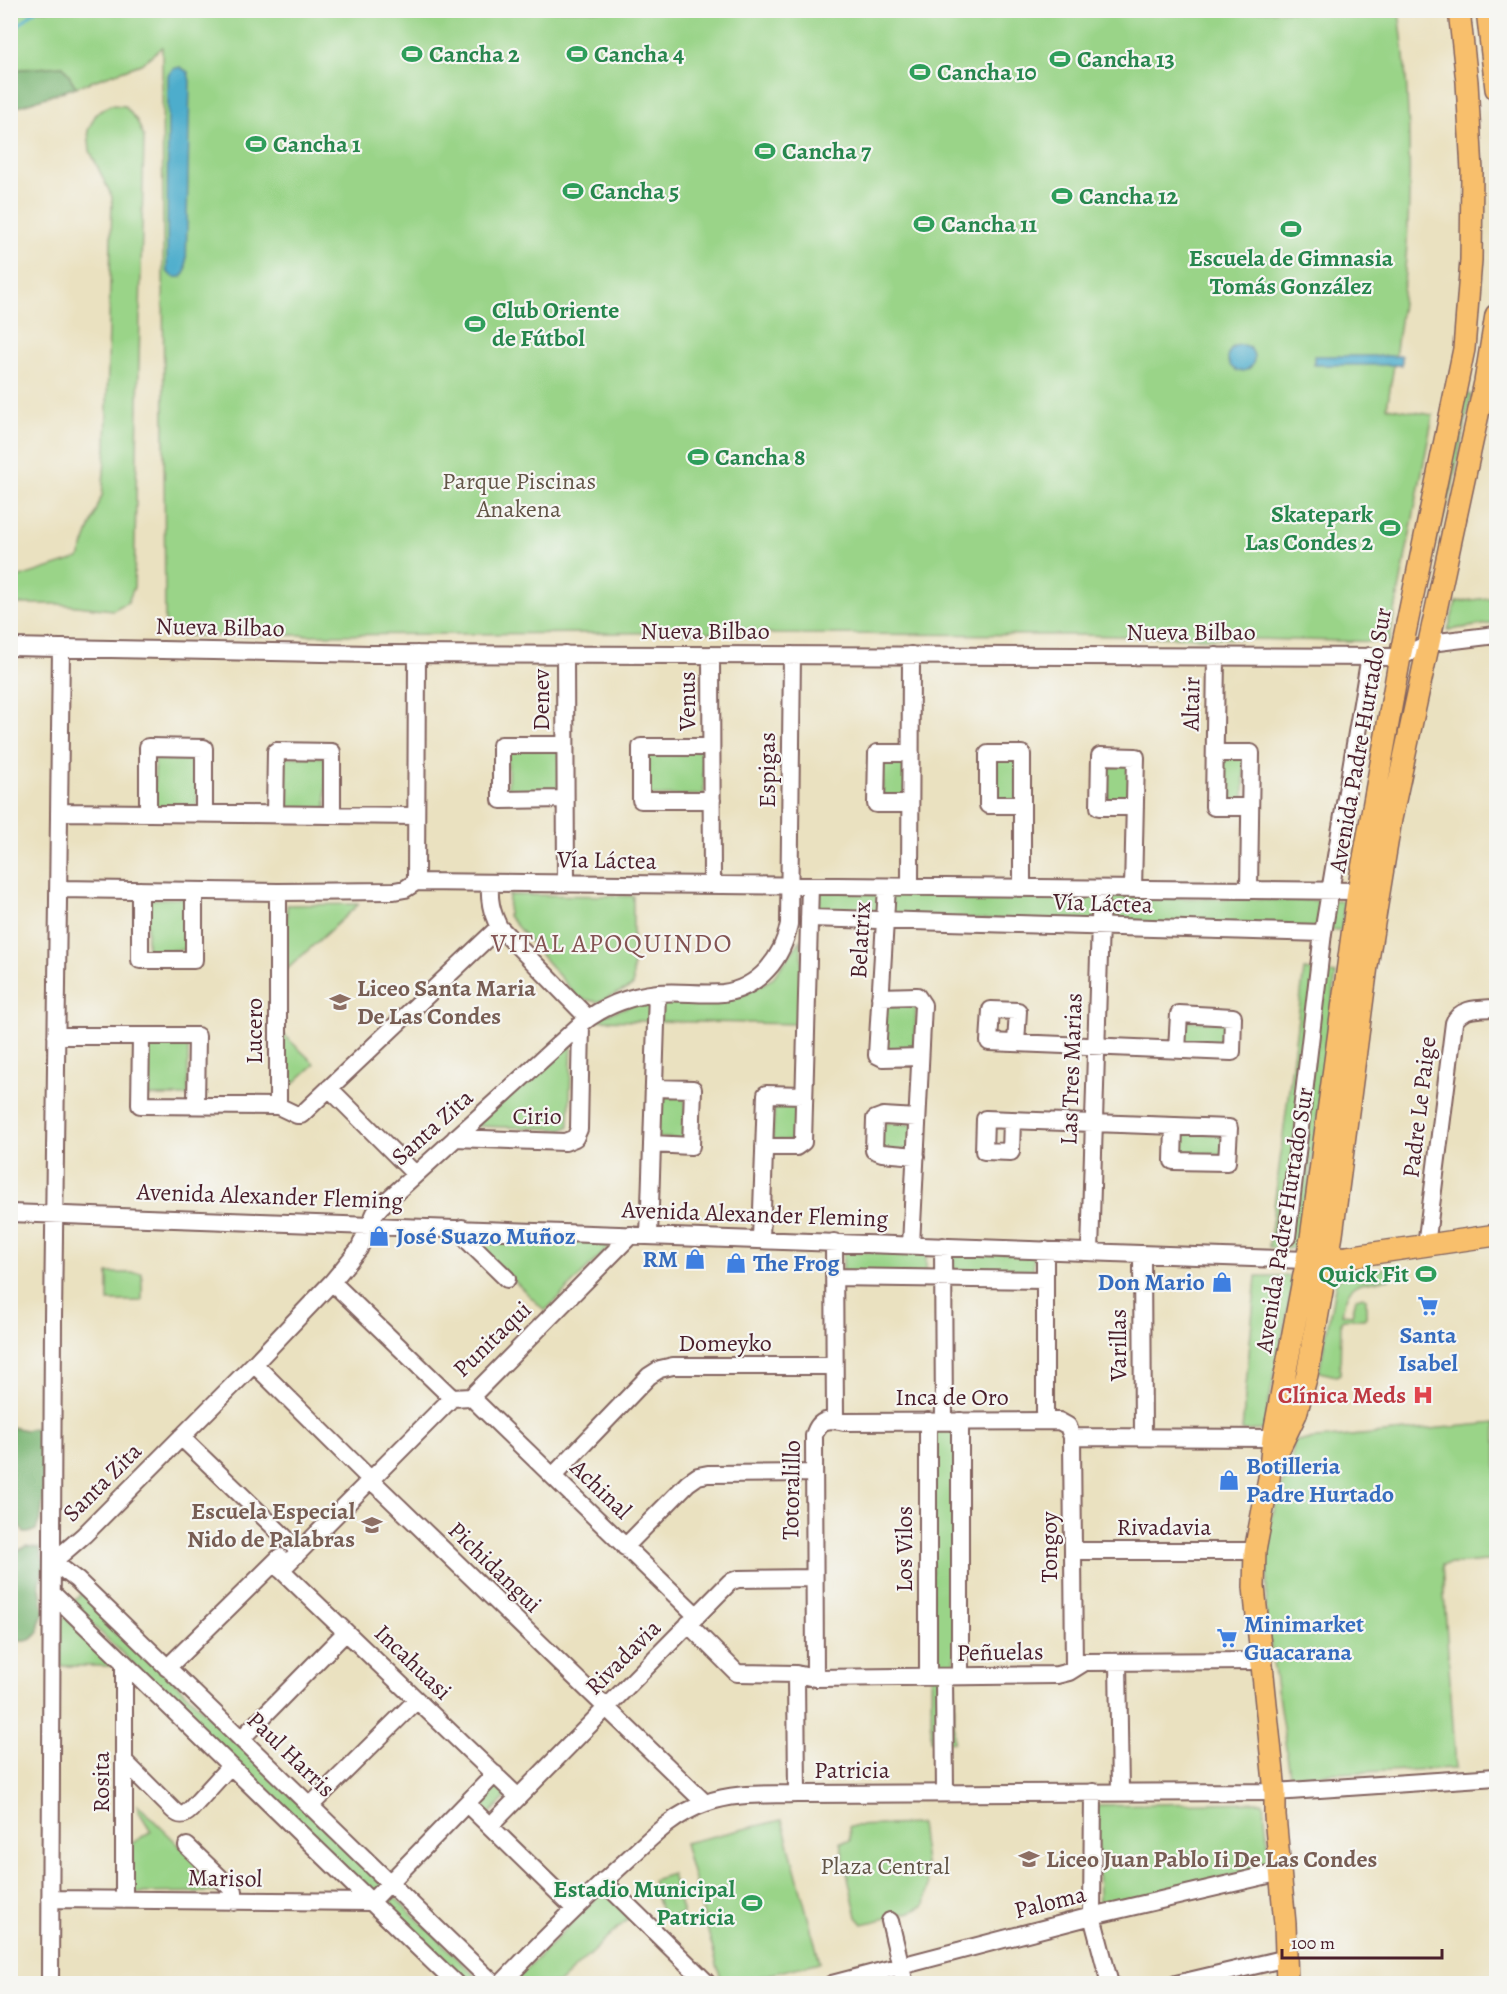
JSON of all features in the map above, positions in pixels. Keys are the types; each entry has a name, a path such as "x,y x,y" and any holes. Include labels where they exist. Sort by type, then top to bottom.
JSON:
{"main road":[{"name":"Avenida Padre Hurtado Sur","path":"1287,1983 1275,1792 1254,1587 1255,1551 1269,1478 1273,1438 1307,1260 1358,891 1400,657 1464,349 1472,249 1472,171 1467,82 1459,10"},
{"path":"1487,10 1497,89"},
{"name":"Avenida Padre Hurtado Sur","path":"1269,1478 1276,1455 1301,1399 1328,1259 1367,966 1391,819 1491,382 1497,315"},
{"path":"1467,325 1496,320"},
{"path":"1464,349 1491,382"},
{"name":"Avenida Alexander Fleming","path":"1307,1260 1497,1235"},
{"name":"Avenida Padre Hurtado Sur","path":"1275,1792 1286,1826 1295,1911 1298,1983"}],"street":[{"path":"1400,657 1430,643 1497,635"},
{"name":"Nueva Bilbao","path":"10,647 417,654 1400,657"},
{"path":"50,1983 54,1214 62,648"},
{"path":"416,882 417,654"},
{"name":"Denev","path":"565,654 566,883"},
{"name":"Venus","path":"711,655 712,885"},
{"name":"Espigas","path":"791,886 792,655"},
{"path":"910,887 911,656"},
{"name":"Altair","path":"1216,656 1214,807 1250,807"},
{"name":"Avenida Padre Hurtado Sur","path":"1287,1237 1329,891 1370,656"},
{"name":"Denev","path":"565,745 501,745 501,800 565,799"},
{"path":"148,813 148,747 204,748 204,814"},
{"name":"Venus","path":"711,747 641,747 641,801 712,800"},
{"path":"275,814 276,751 298,751 332,752 332,815"},
{"path":"910,753 877,753 876,763 876,804 910,804"},
{"name":"Altair","path":"1215,753 1251,753 1249,890"},
{"name":"Vía Láctea","path":"1022,805 1022,888"},
{"name":"Vía Láctea","path":"1133,889 1135,807"},
{"path":"59,812 416,816"},
{"name":"Vía Láctea","path":"58,889 394,891 405,890 416,882 1358,891"},
{"path":"490,883 489,902 499,927 584,1021"},
{"name":"Santa Zita","path":"52,1561 70,1548 254,1364 332,1282 359,1250 375,1213 584,1021 626,1000 657,993 722,993 742,987 760,977 774,962 785,943 789,924 791,886"},
{"path":"764,1147 796,1147 804,1142 810,886"},
{"name":"Belatrix","path":"887,887 877,1055 883,1058 920,1058"},
{"name":"Las Tres Marias","path":"1090,1252 1101,889"},
{"path":"140,890 140,960 194,960 194,891"},
{"name":"Lucero","path":"278,892 278,1106"},
{"name":"Vía Láctea","path":"810,918 1323,933"},
{"path":"141,1036 140,1105 278,1106 301,1115 499,927"},
{"path":"649,1236 657,993"},
{"name":"Belatrix","path":"880,997 916,996 923,1005 911,1245"},
{"name":"Padre Le Paige","path":"1426,1246 1454,1023 1463,1012 1497,1008"},
{"name":"Cirio","path":"455,1138 565,1142 575,1138 579,1130 584,1021"},
{"path":"56,1036 197,1036 196,1105"},
{"path":"1016,1043 1177,1050"},
{"path":"329,1088 415,1174"},
{"path":"652,1144 691,1146 693,1089 654,1088"},
{"path":"761,1239 766,1094 804,1095"},
{"path":"916,1156 882,1153 874,1150 875,1119 883,1116 917,1118"},
{"path":"1012,1120 1174,1126"},
{"name":"Avenida Alexander Fleming","path":"10,1213 1307,1260"},
{"path":"462,1228 468,1241 507,1280"},
{"name":"Punitaqui","path":"167,1668 371,1480 452,1398 471,1397 631,1235"},
{"name":"Totoralillo","path":"814,1678 815,1432 824,1421 835,1419 834,1242"},
{"name":"Los Vilos","path":"943,1246 945,1793"},
{"path":"1045,1250 1045,1421"},
{"name":"Varillas","path":"1142,1254 1143,1437"},
{"path":"834,1277 1045,1280"},
{"path":"332,1282 452,1398"},
{"name":"Pichidangui","path":"254,1364 705,1803"},
{"name":"Domeyko","path":"553,1476 649,1376 660,1369 673,1366 834,1366"},
{"name":"Achinal","path":"471,1397 625,1547 737,1673"},
{"name":"Inca de Oro","path":"835,1419 844,1422 1059,1421 1070,1431 1143,1437 1273,1438"},
{"name":"Los Vilos","path":"944,1422 944,1677"},
{"name":"Tongoy","path":"1070,1431 1074,1668"},
{"path":"181,1437 295,1548"},
{"path":"625,1547 688,1483 698,1476 814,1473"},
{"name":"Rivadavia","path":"1073,1551 1255,1551"},
{"name":"Paul Harris","path":"52,1561 77,1580 494,1983"},
{"name":"Incahuasi","path":"277,1566 518,1797"},
{"name":"Rivadavia","path":"490,1826 730,1582 814,1578"},
{"path":"52,1593 456,1983"},
{"path":"241,1739 346,1632"},
{"name":"Peñuelas","path":"737,1673 796,1674 814,1678 1057,1675 1064,1674 1085,1662 1262,1661"},
{"path":"1118,1662 1120,1792"},
{"name":"Rosita","path":"124,1664 126,1763 124,1900"},
{"path":"796,1674 797,1794"},
{"path":"310,1806 417,1700"},
{"path":"126,1763 178,1815 183,1815 190,1810 230,1766"},
{"path":"371,1902 391,1884 495,1774"},
{"name":"Patricia","path":"501,1983 603,1881 669,1822 705,1803 743,1795 1275,1792 1497,1777"},
{"path":"1093,1792 1092,1916 1110,1983"},
{"path":"467,1804 575,1909"},
{"path":"187,1846 234,1891 234,1902"},
{"name":"Paloma","path":"832,1983 1092,1916 1281,1872"},
{"path":"603,1881 708,1983"},
{"name":"Marisol","path":"50,1899 371,1902"},
{"path":"891,1921 905,1983"},
{"path":"1176,1983 1287,1958"},
{"path":"433,1961 439,1983"}],"green space":[{"name":"Club Oriente de Fútbol","path":"11,10 1399,11 1408,110 1409,209 1402,308 1387,407 1433,415 1389,642 1074,635 773,634 765,632 165,636 162,47 141,64 76,87 63,66 11,70"},
{"path":"63,66 76,87 11,109 11,70"},
{"path":"110,105 125,106 137,121 144,137 134,587 128,602 113,610 58,604 11,604 11,580 79,558 102,495 106,448 112,197 90,151 88,130 96,114"},
{"path":"1462,393 1471,395 1451,492 1435,544 1413,644"},
{"path":"1496,597 1496,623 1448,630 1456,602"},
{"path":"508,748 563,749 563,797 508,796"},
{"path":"155,750 197,751 197,806 154,806"},
{"path":"703,750 704,795 647,796 647,751"},
{"path":"282,757 326,757 326,810 283,810"},
{"path":"882,758 905,758 906,799 882,799"},
{"path":"1244,758 1244,800 1220,800 1220,759"},
{"path":"994,759 1017,759 1017,800 994,800"},
{"path":"1107,761 1131,761 1131,802 1108,802"},
{"path":"815,891 1344,901 1342,930 816,915"},
{"path":"509,895 633,896 633,986 598,1002 578,998 508,916"},
{"path":"188,898 188,950 147,950 147,899"},
{"path":"359,904 285,971 287,905"},
{"path":"801,940 804,1024 590,1020 638,1003 743,995 772,979"},
{"path":"1304,970 1336,974 1301,1249 1269,1247"},
{"path":"882,1003 916,1003 915,1050 882,1050"},
{"path":"1184,1021 1227,1022 1226,1043 1183,1042"},
{"path":"283,1034 315,1064 281,1095"},
{"path":"572,1038 569,1126 564,1129 475,1126"},
{"path":"188,1044 188,1096 147,1096 147,1045"},
{"path":"655,1094 685,1096 684,1139 653,1138"},
{"path":"775,1097 798,1098 796,1141 772,1140"},
{"path":"882,1123 913,1124 912,1151 880,1150"},
{"path":"1180,1133 1223,1134 1223,1155 1180,1154"},
{"path":"463,1231 618,1238 545,1311"},
{"path":"843,1252 926,1253 926,1274 843,1273"},
{"path":"950,1253 1034,1253 1033,1275 950,1274"},
{"path":"1387,1268 1389,1279 1356,1285 1347,1294 1342,1314 1352,1315 1356,1298 1363,1296 1366,1298 1366,1317 1341,1321 1340,1374 1336,1376 1319,1372 1336,1282 1343,1275"},
{"path":"108,1273 142,1273 142,1301 108,1301"},
{"path":"1256,1276 1295,1276 1263,1430 1242,1431"},
{"path":"1496,1423 1496,1560 1442,1565 1456,1768 1290,1775 1266,1615 1268,1529 1292,1456 1294,1441"},
{"path":"957,1425 954,1742 931,1740 933,1426"},
{"path":"11,1427 26,1430 38,1427 42,1433 43,1501 41,1516 36,1530 28,1533 24,1533 18,1523 18,1514 11,1493"},
{"path":"26,1546 39,1548 45,1565 39,1582 44,1612 36,1636 26,1641 11,1641 10,1559"},
{"path":"82,1592 483,1983 465,1983 71,1604"},
{"path":"66,1617 111,1666 61,1666 60,1622"},
{"path":"494,1782 508,1795 486,1818 472,1805"},
{"path":"1263,1802 1271,1866 1099,1907 1097,1805"},
{"path":"138,1805 227,1892 132,1893 131,1844 151,1831 138,1810"},
{"name":"Estadio Municipal Patricia","path":"782,1820 820,1962 734,1983 722,1983 684,1843"},
{"name":"Plaza Central","path":"920,1824 928,1887 925,1905 911,1912 863,1924 857,1917 840,1842 850,1841 849,1826"},
{"path":"672,1874 683,1914 663,1919 652,1880"},
{"path":"603,1891 630,1917 559,1983 512,1984"}],"water":[{"path":"180,67 188,72 190,81 186,270 182,277 177,277 167,271 168,75 173,69"},
{"path":"1241,345 1250,349 1254,358 1250,367 1241,371 1232,367 1228,358 1232,349"},
{"path":"1314,356 1402,356 1402,365 1314,365"}],"waterway":[{"path":"10,33 36,10"}],"place":[{"name":"Cancha 2","path":"412,54"},
{"name":"Cancha 4","path":"577,54"},
{"name":"Cancha 13","path":"1060,59"},
{"name":"Cancha 10","path":"920,72"},
{"name":"Cancha 1","path":"256,144"},
{"name":"Cancha 7","path":"765,151"},
{"name":"Cancha 5","path":"573,191"},
{"name":"Cancha 12","path":"1062,196"},
{"name":"Cancha 11","path":"924,224"},
{"name":"Escuela de Gimnasia Tomás González","path":"1291,229"},
{"name":"Club Oriente de Fútbol","path":"475,324"},
{"name":"Cancha 8","path":"698,457"},
{"name":"Skatepark Las Condes 2","path":"1390,528"},
{"name":"Liceo Santa Maria De Las Condes","path":"340,1002"},
{"name":"José Suazo Muñoz","path":"379,1236"},
{"name":"RM","path":"695,1259"},
{"name":"The Frog","path":"736,1263"},
{"name":"Quick Fit","path":"1426,1274"},
{"name":"Don Mario","path":"1222,1282"},
{"name":"Santa Isabel","path":"1428,1306"},
{"name":"Clínica Meds","path":"1423,1395"},
{"name":"Botilleria Padre Hurtado","path":"1229,1480"},
{"name":"Escuela Especial Nido de Palabras","path":"372,1525"},
{"name":"Minimarket Guacarana","path":"1227,1638"},
{"name":"Liceo Juan Pablo Ii De Las Condes","path":"1029,1859"},
{"name":"Estadio Municipal Patricia","path":"752,1903"}],"district":[{"name":"VITAL APOQUINDO","path":"612,943"}],"park label":[{"name":"Parque Piscinas Anakena","path":"519,495"}]}
